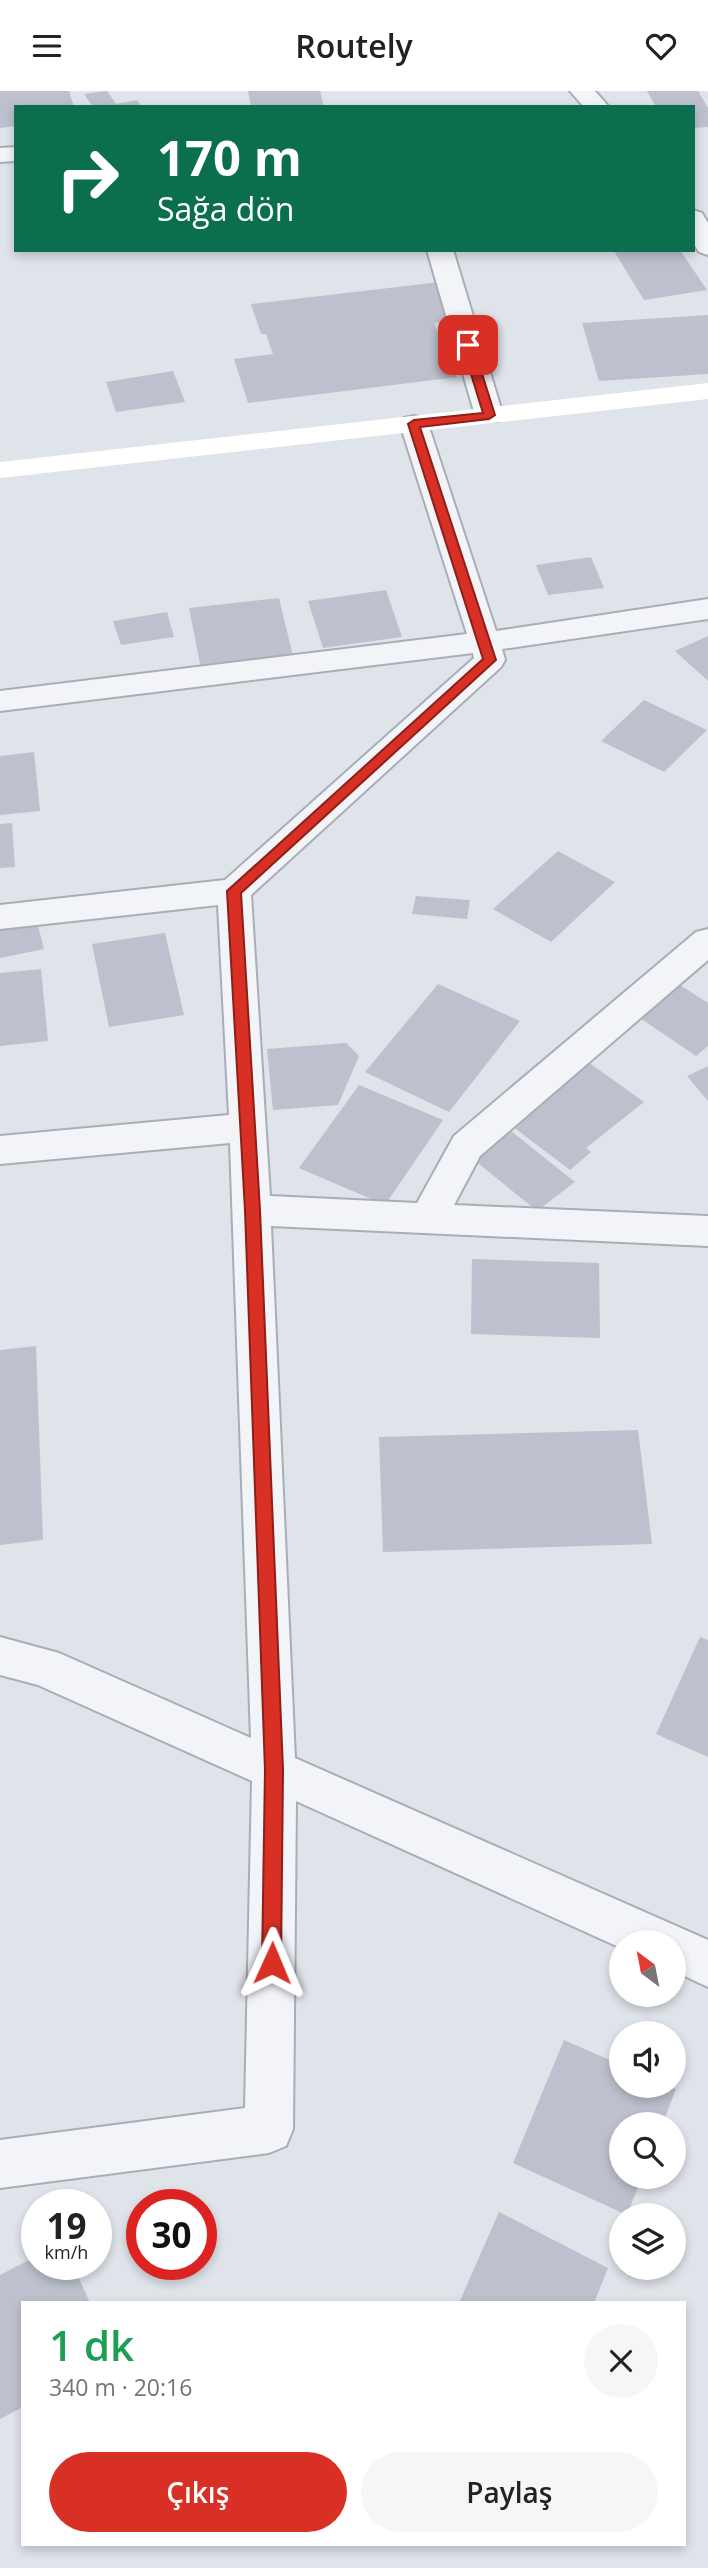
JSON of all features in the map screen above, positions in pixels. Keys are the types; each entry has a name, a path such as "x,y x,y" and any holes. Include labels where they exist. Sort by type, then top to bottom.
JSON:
{"street":[{"path":"582,91 595,105"},
{"path":"695,222 708,247"},
{"path":"441,252 489,415"},
{"path":"0,470 708,391"},
{"path":"0,917 234,891 490,660 414,424"},
{"path":"0,702 484,642 708,609"},
{"path":"0,2164 269,2129 274,1770 253,1210 234,891"},
{"path":"428,1218 467,1146 708,941"},
{"path":"0,1150 248,1127"},
{"path":"253,1210 708,1231"},
{"path":"0,1656 44,1667 632,1930"},
{"path":"686,1953 708,1963"}],"building":[{"path":"0,91 69,91 73,105 14,105 14,126 0,128"},
{"path":"107,91 116,104 137,100 141,105 92,105 84,94"},
{"path":"248,91 320,91 324,105 251,105"},
{"path":"647,91 698,91 708,108 708,127 695,128 695,105 655,105"},
{"path":"615,252 681,252 707,290 644,300"},
{"path":"457,280 473,318 434,323 457,377 248,403 234,359 273,354 266,334 261,334 251,304"},
{"path":"708,315 708,374 599,381 582,323"},
{"path":"173,371 185,402 116,412 106,382"},
{"path":"591,557 604,588 548,595 536,565"},
{"path":"386,590 402,637 323,648 308,601"},
{"path":"279,598 294,660 201,669 189,608"},
{"path":"167,612 174,637 121,645 113,621"},
{"path":"708,636 708,681 675,651"},
{"path":"644,700 707,730 664,772 601,741"},
{"path":"34,752 40,811 0,815 0,756"},
{"path":"12,823 15,867 0,868 0,824"},
{"path":"558,851 615,882 551,942 493,909"},
{"path":"416,896 470,900 467,919 412,914"},
{"path":"37,922 44,949 0,958 0,930"},
{"path":"165,933 184,1015 109,1027 92,944"},
{"path":"41,969 48,1041 0,1046 0,973"},
{"path":"438,984 520,1021 449,1112 365,1072"},
{"path":"680,985 708,1003 708,1046 696,1056 640,1018"},
{"path":"346,1043 359,1056 338,1105 273,1110 267,1049"},
{"path":"588,1062 644,1102 586,1148 591,1152 570,1170 508,1123"},
{"path":"708,1066 708,1101 687,1076"},
{"path":"359,1085 443,1120 385,1205 299,1168"},
{"path":"511,1131 575,1182 537,1211 473,1159"},
{"path":"472,1259 599,1263 600,1338 471,1334"},
{"path":"36,1346 43,1540 0,1545 0,1350"},
{"path":"638,1430 652,1544 383,1552 379,1437"},
{"path":"700,1637 708,1640 708,1757 656,1734"},
{"path":"564,2040 609,2060 609,2098 672,2098 667,2112 609,2112 609,2189 637,2189 632,2203 609,2203 609,2207 513,2163"},
{"path":"499,2212 608,2268 595,2301 460,2301"},
{"path":"21,2264 21,2280 80,2280 89,2301 21,2301 21,2408 0,2419 0,2275"}],"route":[{"path":"272,1963 274,1770 253,1210 234,891 490,660 414,424 489,415 468,345"}]}
